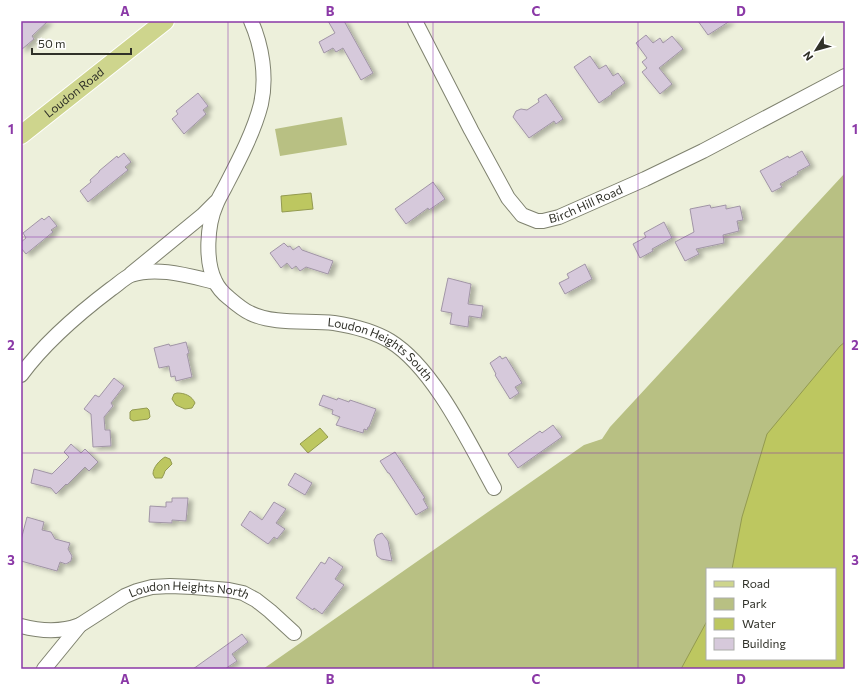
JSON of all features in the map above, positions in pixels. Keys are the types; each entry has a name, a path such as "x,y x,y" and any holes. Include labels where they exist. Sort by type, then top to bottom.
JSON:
{"main road":[{"name":"Loudon Road","path":"21,135 165,21"}],"street":[{"name":"Loudon Heights South","path":"251,21 262,59 263,79 261,103 255,121 213,215 209,240 209,262 215,282 226,296 251,314 268,318 334,323 365,330 383,337 400,348 420,368 447,406 494,488"},
{"name":"Birch Hill Road","path":"415,21 508,198 522,214 537,221 560,217 646,179 703,151 845,76"},
{"name":"Loudon Heights South","path":"21,376 62,330 203,215 219,199"},
{"name":"Loudon Heights South","path":"129,276 143,272 156,272 179,274 215,282"},
{"name":"Loudon Heights North","path":"44,669 80,625 102,610 132,593 152,587 170,586 218,589 243,593 256,600 294,633"},
{"name":"Loudon Heights North","path":"21,626 51,630 66,629 80,625"}],"green space":[{"path":"342,117 347,145 280,156 275,129"},
{"path":"845,173 845,669 263,669 584,445 602,439 610,427"}],"water":[{"path":"311,193 313,209 282,212 281,196"},
{"path":"845,342 845,669 681,669 706,623 706,660 836,660 836,568 732,568 742,517 767,434 840,346"},
{"path":"174,394 185,394 192,398 195,403 192,408 185,409 176,405 172,399"},
{"path":"147,408 149,410 150,417 148,419 133,421 130,419 130,412 132,410"},
{"path":"320,428 328,437 308,453 300,444"},
{"path":"165,457 170,459 172,464 165,471 162,478 155,478 153,474 155,466"}],"building":[{"path":"21,21 48,21 32,36 34,39 21,50"},
{"path":"328,21 344,21 373,73 361,80 343,48 336,52 333,48 324,53 319,42 335,33"},
{"path":"698,21 730,21 708,35"},
{"path":"646,35 653,43 660,38 663,43 672,36 683,49 659,68 672,84 660,94 642,72 647,68 642,62 647,58 636,43"},
{"path":"590,56 599,69 606,65 613,76 618,73 625,83 599,103 574,67"},
{"path":"198,93 208,106 203,110 206,114 184,134 172,119 178,114 176,111"},
{"path":"546,94 563,119 556,124 554,121 529,138 513,117 516,111 521,109 527,110 539,102 538,99"},
{"path":"802,151 810,165 780,184 782,187 772,192 760,171 788,156 789,158"},
{"path":"124,153 131,162 125,167 128,170 88,202 80,191 91,182 90,180 99,171 117,156 118,158"},
{"path":"433,182 445,199 429,210 428,208 406,224 395,209"},
{"path":"710,205 711,208 726,205 726,209 740,206 743,220 737,221 739,231 723,235 724,243 696,249 699,254 685,261 675,242 694,232 690,209"},
{"path":"49,216 57,226 51,230 53,232 26,254 21,248 21,242 26,238 23,233 42,218 44,220"},
{"path":"664,222 672,238 652,249 653,251 640,258 633,244 646,237 644,233"},
{"path":"284,243 288,247 290,246 293,250 299,246 302,250 333,261 328,274 306,267 300,271 296,266 292,269 287,263 281,268 270,253"},
{"path":"585,264 592,279 565,294 559,283 569,278 567,274"},
{"path":"448,278 471,284 468,304 483,306 481,318 469,316 468,327 450,324 452,313 441,311"},
{"path":"186,342 192,377 176,381 175,376 171,377 169,366 159,368 154,348"},
{"path":"500,356 502,359 506,357 522,383 515,387 519,393 510,399 495,375 496,374 490,363"},
{"path":"114,378 124,386 111,403 113,406 104,417 105,430 110,430 111,446 93,447 91,414 84,409 95,395 99,397"},
{"path":"323,395 337,400 338,398 349,402 350,400 376,409 367,430 364,429 363,433 336,425 340,417 332,414 333,410 319,405"},
{"path":"553,425 562,437 518,468 508,454 540,431 542,433"},
{"path":"71,444 81,453 85,449 98,462 89,471 85,467 56,494 51,488 31,483 34,469 52,474 69,457 64,452"},
{"path":"395,452 425,498 423,499 428,508 416,515 380,461"},
{"path":"295,473 312,483 305,495 288,485"},
{"path":"172,498 188,498 186,521 172,520 172,523 149,522 150,506 166,507 166,502 172,502"},
{"path":"274,502 286,509 276,523 285,529 277,539 274,537 268,544 241,525 250,511 262,520"},
{"path":"27,517 44,522 42,530 51,532 55,539 70,543 68,549 72,556 71,561 66,564 60,562 57,571 21,561 21,540"},
{"path":"382,533 388,541 392,561 381,559 377,556 374,540 377,535"},
{"path":"329,557 343,567 335,579 344,585 322,614 314,608 313,610 296,598 321,562 325,564"},
{"path":"242,634 248,642 232,654 237,661 225,669 193,669"}]}
